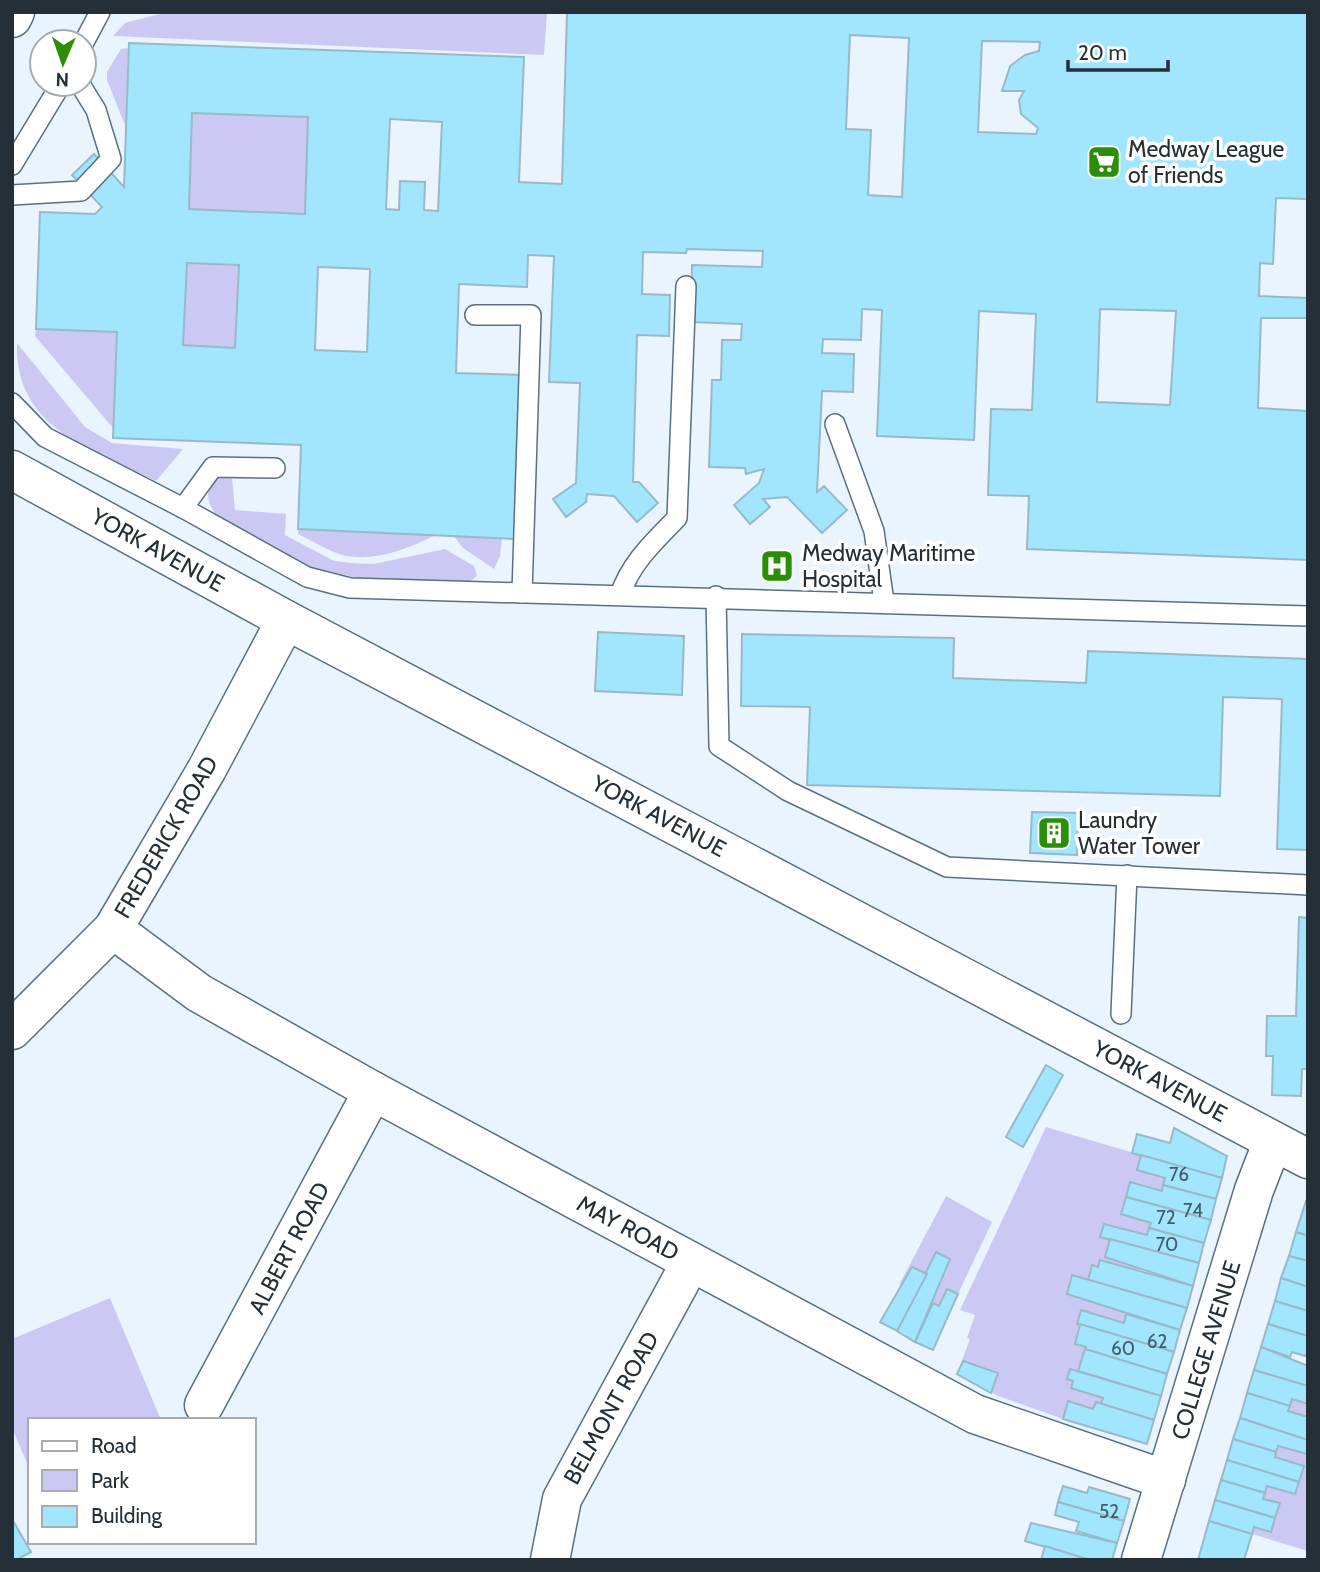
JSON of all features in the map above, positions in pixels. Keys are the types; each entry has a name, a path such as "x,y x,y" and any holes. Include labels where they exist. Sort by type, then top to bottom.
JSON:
{"street":[{"path":"12,18 15,12"},
{"name":"YORK AVENUE","path":"12,470 286,620 1308,1159"},
{"name":"FREDERICK ROAD","path":"12,1030 113,929 201,778 286,620"},
{"name":"MAY ROAD","path":"113,929 199,993 373,1091 975,1413 1167,1480"},
{"name":"ALBERT ROAD","path":"204,1405 373,1091"},
{"name":"COLLEGE AVENUE","path":"1141,1560 1254,1190 1273,1141"},
{"name":"BELMONT ROAD","path":"550,1560 562,1499 691,1262"}],"lane":[{"path":"91,28 100,12"},
{"path":"12,164 52,98"},
{"path":"12,195 81,191 111,159 96,110 89,98"},
{"path":"620,595 626,576 636,561 677,518 686,286"},
{"path":"475,315 531,315 522,593"},
{"path":"12,403 45,437 183,508 307,577 350,587 1308,616"},
{"path":"835,424 874,531 884,602"},
{"path":"183,508 213,467 275,468"},
{"path":"716,596 719,746 788,791 947,867 1308,885"},
{"path":"1121,1014 1127,875"}],"green space":[{"path":"167,12 547,12 544,55 113,36 125,23"},
{"path":"128,48 126,128 107,80 107,72 121,49"},
{"path":"192,113 308,117 305,214 189,209"},
{"path":"187,263 239,265 235,348 183,345"},
{"path":"36,329 117,332 113,428 35,336"},
{"path":"17,343 85,427 112,443 183,449 156,481 62,433 43,416 29,396 20,372"},
{"path":"224,474 232,478 235,510 286,514 285,535 334,561 374,564 445,549 474,566 477,576 466,584 358,578 310,567 216,515 208,492 213,482"},
{"path":"298,529 436,535 389,554 351,557 334,552 298,534"},
{"path":"453,535 502,538 500,556 494,569 463,548"},
{"path":"1046,1127 1141,1155 1137,1170 1165,1178 1162,1191 1130,1183 1121,1214 1151,1223 1147,1235 1105,1224 1100,1236 1110,1239 1105,1257 1140,1266 1139,1271 1100,1260 1098,1267 1093,1265 1088,1280 1072,1275 1067,1294 1127,1312 1124,1323 1081,1310 1075,1343 1086,1347 1078,1371 1070,1369 1068,1378 1073,1381 1071,1388 1103,1398 1101,1404 1096,1403 1093,1409 1063,1419 996,1395 957,1374 970,1339 967,1338 975,1315 960,1310"},
{"path":"946,1196 992,1222 958,1294 947,1289 939,1306 930,1302 950,1258 937,1252 927,1274 899,1285"},
{"path":"110,1298 160,1418 28,1418 28,1465 12,1428 12,1339"},
{"path":"1292,1399 1308,1404 1308,1417 1289,1411"},
{"path":"1278,1446 1308,1453 1308,1551 1252,1534 1254,1527 1271,1531 1280,1503 1263,1499 1267,1486 1295,1494 1304,1466 1275,1457"}],"building":[{"path":"567,12 1308,12 1308,199 1276,198 1273,264 1260,263 1259,296 1308,298 1308,318 1261,318 1258,408 1308,411 1308,560 1027,549 1029,496 988,495 991,409 1032,410 1036,314 979,311 974,440 877,436 882,310 862,309 861,340 823,339 822,353 854,354 853,392 822,391 817,492 824,486 847,510 822,533 787,497 763,499 770,507 750,524 734,505 759,483 764,469 746,474 745,468 709,467 712,380 721,380 722,340 741,340 742,324 691,322 692,265 762,267 763,251 687,249 686,253 643,252 642,294 670,295 669,336 637,335 633,482 639,482 658,503 637,522 614,496 587,494 586,502 566,517 553,499 576,483 580,383 549,382 554,256 528,255 527,287 459,284 456,373 524,375 514,539 298,529 301,445 113,438 117,332 36,329 40,212 95,214 102,207 72,175 94,154 124,187 129,43 524,57 519,182 562,184","holes":["850,35 909,38 902,197 868,195 871,130 846,129","982,41 1040,42 1039,51 1025,55 1010,66 1002,91 1024,91 1019,100 1021,114 1038,128 1036,134 978,132","192,113 308,117 305,214 189,209","390,119 442,122 438,211 424,210 425,182 400,181 399,210 386,209","187,263 239,265 235,348 183,345","318,267 370,269 367,352 315,350","1100,309 1176,311 1170,405 1097,402"]},
{"path":"598,632 684,636 682,695 595,691"},
{"path":"742,634 954,638 953,678 1086,683 1088,651 1308,659 1308,850 1277,849 1282,699 1223,697 1220,796 807,785 810,707 741,706"},
{"name":"Laundry Water Tower","path":"1032,812 1078,813 1077,855 1030,853"},
{"path":"1299,917 1308,918 1308,1069 1302,1069 1301,1096 1272,1095 1273,1056 1266,1056 1267,1016 1296,1016"},
{"path":"1046,1065 1063,1075 1023,1147 1006,1137"},
{"path":"1174,1128 1227,1156 1222,1178 1132,1153 1137,1134 1170,1143"},
{"path":"1141,1155 1222,1178 1216,1199 1163,1185 1165,1178 1137,1170"},
{"path":"1130,1182 1162,1191 1163,1185 1216,1199 1211,1220 1126,1197"},
{"path":"1126,1197 1211,1220 1204,1243 1149,1228 1151,1223 1121,1214"},
{"path":"1306,1201 1308,1202 1308,1236 1296,1232"},
{"path":"1104,1224 1147,1235 1149,1228 1204,1243 1199,1263 1100,1237"},
{"path":"1296,1232 1308,1236 1308,1261 1289,1256"},
{"path":"1110,1239 1199,1263 1193,1286 1105,1257"},
{"path":"936,1252 950,1259 915,1342 897,1331"},
{"path":"1289,1256 1308,1261 1308,1287 1281,1278"},
{"path":"1100,1260 1193,1286 1187,1308 1088,1280 1092,1265 1098,1267"},
{"path":"912,1267 927,1274 897,1331 880,1322"},
{"path":"1072,1275 1187,1308 1180,1330 1067,1294"},
{"path":"1281,1278 1308,1287 1308,1311 1275,1301"},
{"path":"947,1289 958,1294 933,1350 915,1342 933,1303 939,1306"},
{"path":"1275,1301 1308,1311 1308,1336 1268,1324"},
{"path":"1081,1310 1124,1323 1126,1314 1180,1330 1174,1352 1077,1324"},
{"path":"1080,1324 1174,1352 1167,1374 1075,1344"},
{"path":"1268,1324 1308,1336 1308,1353 1305,1356 1292,1352 1290,1357 1261,1347"},
{"path":"1261,1347 1308,1366 1308,1386 1254,1370"},
{"path":"1085,1349 1167,1374 1161,1396 1078,1371"},
{"path":"963,1361 998,1373 991,1393 957,1374"},
{"path":"1070,1369 1161,1396 1154,1420 1101,1404 1103,1398 1071,1388 1073,1381 1067,1379"},
{"path":"1254,1370 1308,1386 1308,1404 1292,1399 1290,1406 1247,1393"},
{"path":"1247,1393 1290,1406 1288,1411 1308,1417 1308,1440 1240,1418"},
{"path":"1068,1401 1093,1409 1096,1402 1154,1420 1147,1444 1063,1419"},
{"path":"1240,1418 1308,1440 1307,1454 1278,1446 1276,1452 1233,1439"},
{"path":"1233,1439 1276,1452 1275,1457 1304,1466 1299,1482 1227,1460"},
{"path":"1227,1460 1299,1482 1295,1494 1267,1486 1265,1493 1221,1480"},
{"path":"1221,1480 1265,1493 1263,1499 1280,1503 1275,1518 1215,1500"},
{"path":"1063,1486 1087,1493 1089,1487 1130,1499 1124,1521 1058,1502"},
{"path":"1215,1500 1275,1518 1271,1532 1254,1527 1252,1534 1209,1521"},
{"path":"1058,1502 1124,1521 1117,1543 1076,1531 1079,1522 1055,1515"},
{"path":"12,1519 31,1552 16,1560 12,1560"},
{"path":"1209,1521 1252,1534 1244,1560 1198,1560"},
{"path":"1031,1523 1117,1543 1112,1560 1090,1560 1025,1541"},
{"path":"1045,1546 1090,1560 1041,1560"}],"place":[{"name":"Medway League of Friends","path":"1104,162"},
{"name":"Medway Maritime Hospital","path":"777,566"},
{"name":"Laundry Water Tower","path":"1054,833"}]}
